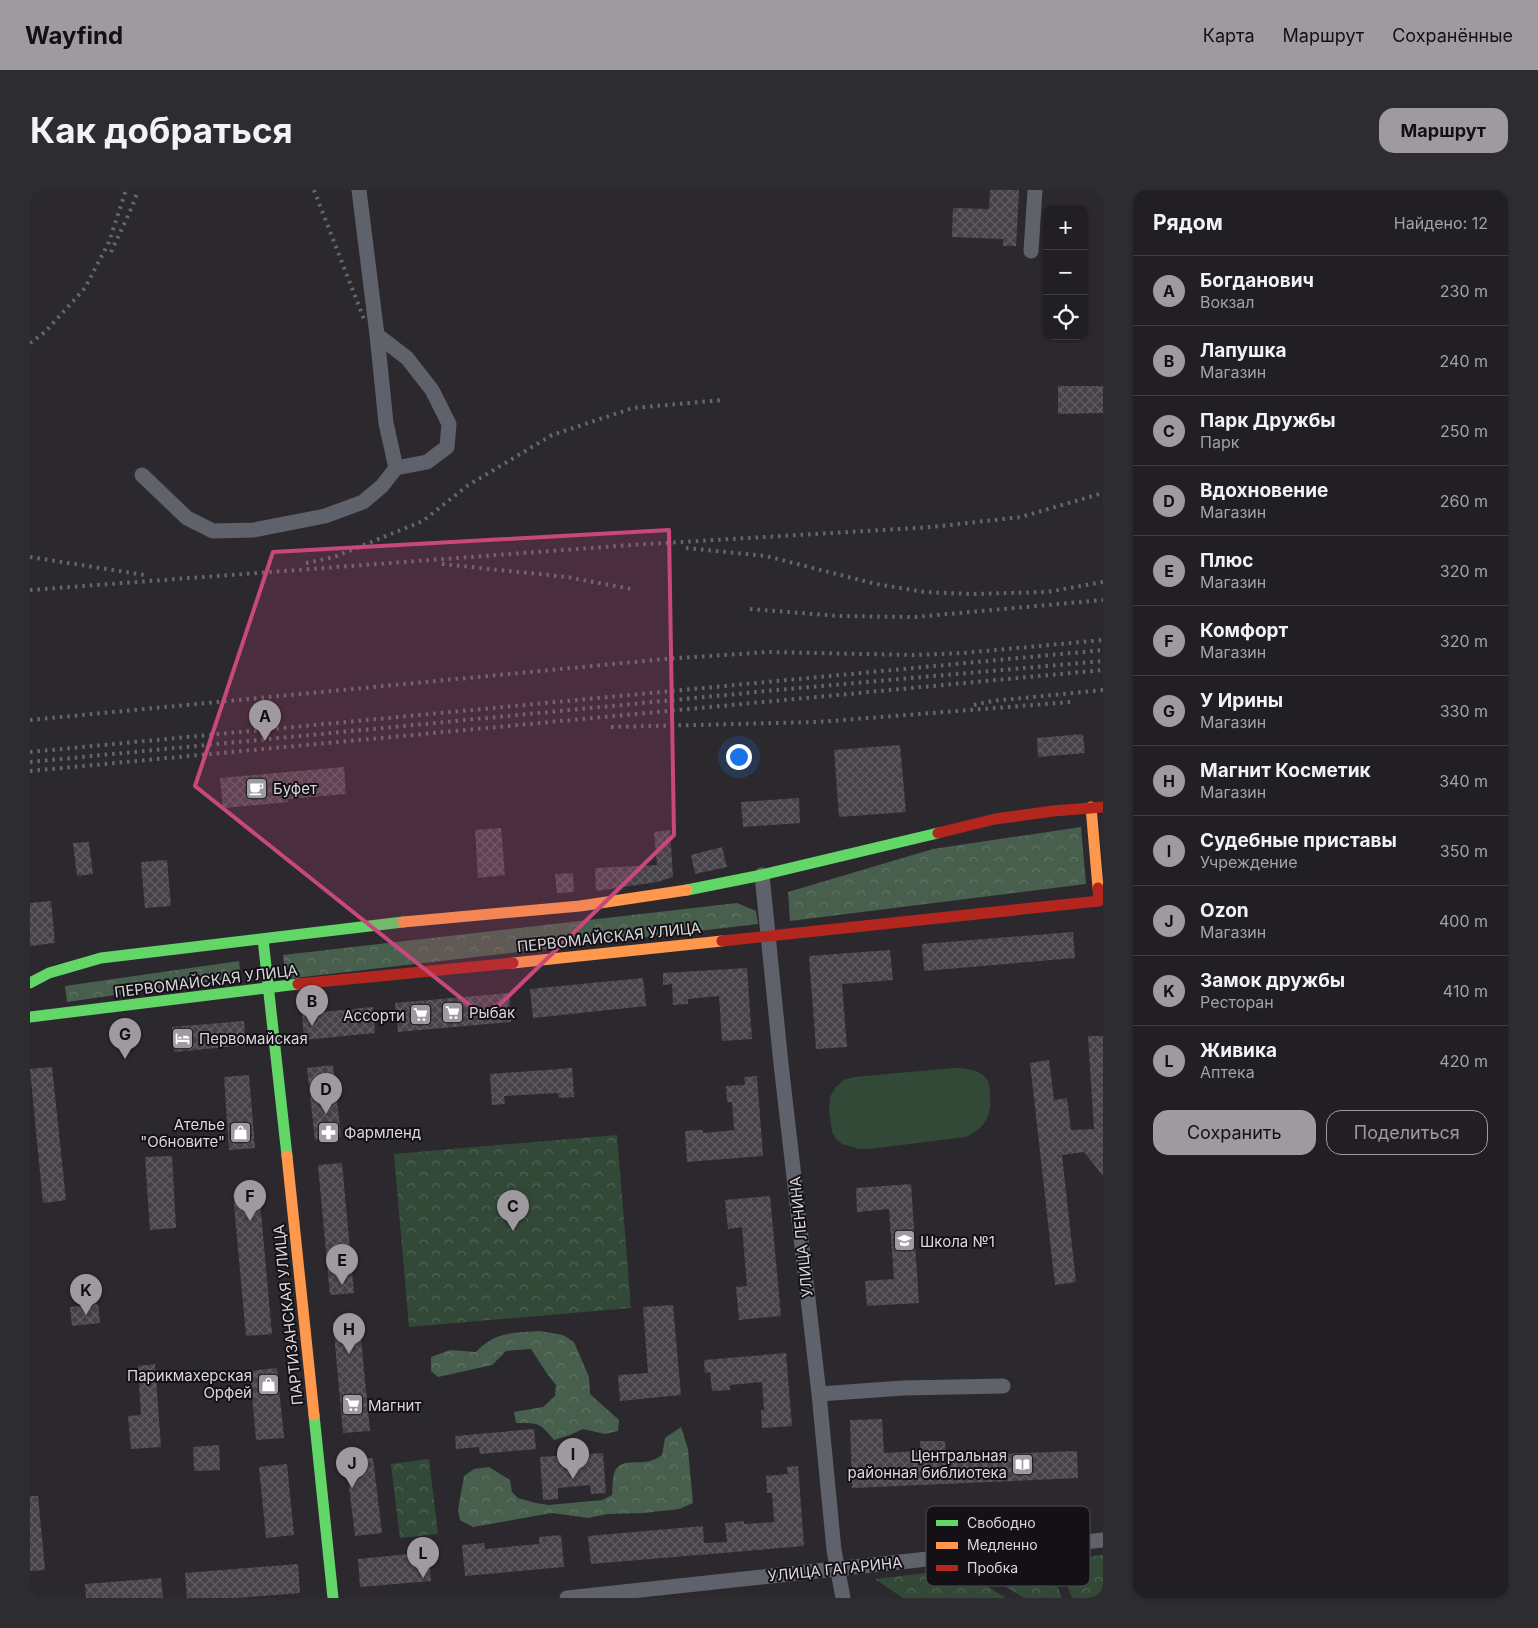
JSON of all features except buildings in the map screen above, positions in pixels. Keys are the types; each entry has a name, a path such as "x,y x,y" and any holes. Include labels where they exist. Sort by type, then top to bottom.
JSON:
{"street":[{"path":"359,190 386,424 396,468"},
{"path":"1031,251 1035,190"},
{"path":"142,475 187,518 213,531 254,530 325,516 363,502 382,486 396,468 427,462 447,447 449,424 432,390 407,358 377,335"},
{"name":"ПЕРВОМАЙСКАЯ УЛИЦА","path":"30,983 49,973 101,958 430,920 580,906 699,888 762,875 995,819 1097,807 1098,901 269,987 30,1017"},
{"name":"УЛИЦА ЛЕНИНА","path":"762,875 781,1064 819,1394 834,1550 843,1598"},
{"name":"ПАРТИЗАНСКАЯ УЛИЦА","path":"263,939 333,1598"},
{"path":"819,1394 903,1388 1003,1386"},
{"name":"УЛИЦА ГАГАРИНА","path":"1090,1541 1103,1540"},
{"name":"УЛИЦА ГАГАРИНА","path":"567,1598 926,1559"}],"highlighted area":[{"path":"669,530 674,835 486,1018 195,786 273,552"}],"green space":[{"path":"1081,827 1086,884 790,921 788,892 933,849"},
{"path":"737,903 756,911 758,924 286,979 283,955"},
{"path":"239,961 241,977 67,1002 65,986"},
{"path":"954,1068 973,1070 984,1076 989,1084 990,1108 988,1115 978,1130 972,1134 965,1137 859,1149 842,1144 832,1132 829,1111 830,1097 836,1087 844,1080 854,1077"},
{"path":"617,1135 631,1308 409,1327 394,1154"},
{"path":"540,1331 563,1335 574,1342 589,1377 590,1394 619,1420 618,1431 605,1434 583,1429 554,1440 538,1425 516,1423 514,1412 543,1407 555,1396 556,1385 531,1349 506,1351 492,1365 438,1377 431,1371 431,1357 450,1350 476,1352 491,1340 505,1334"},
{"path":"681,1427 688,1449 693,1503 679,1509 644,1513 608,1514 588,1518 552,1513 473,1527 460,1520 458,1510 464,1476 474,1469 489,1467 510,1480 512,1492 518,1498 536,1503 549,1505 602,1500 612,1495 613,1477 620,1465 653,1460 662,1455 665,1438"},
{"path":"429,1459 438,1534 400,1538 391,1464"},
{"path":"1103,1555 1103,1598 1072,1598 1068,1586 1090,1586 1090,1556"},
{"path":"926,1573 926,1586 987,1586 1006,1598 903,1598 875,1579"},
{"path":"1005,1586 1057,1586 1062,1598 1024,1598"}],"railway":[{"path":"30,343 45,332 85,288 109,242 126,190"},
{"path":"111,252 138,190"},
{"path":"314,190 364,319"},
{"path":"306,563 334,557 423,521 467,486 552,435 633,408 723,400"},
{"path":"30,590 631,545 932,527 1021,517 1103,493"},
{"path":"686,548 766,556 876,584 924,592 971,594 1047,592 1103,582"},
{"path":"30,557 145,575"},
{"path":"442,564 567,577 631,589"},
{"path":"750,609 839,616 915,617 1103,600"},
{"path":"30,720 665,659 767,652 914,655 964,653 1103,640"},
{"path":"30,752 1103,650"},
{"path":"30,762 788,689 1103,661"},
{"path":"30,771 1103,670"},
{"path":"974,705 992,701 1103,690"},
{"path":"611,727 818,722 1071,702"}],"traffic: fast":[{"path":"687,890 762,875 938,833"},
{"path":"30,983 49,973 101,958 403,922"},
{"path":"263,939 287,1156"},
{"path":"30,1017 298,984"},
{"path":"314,1415 333,1598"}],"traffic: slow":[{"path":"1091,807 1098,888"},
{"path":"403,922 580,906 687,890"},
{"path":"513,963 722,941"},
{"path":"287,1156 314,1415"}],"traffic: jam":[{"path":"938,833 995,819 1053,811 1103,807"},
{"path":"722,941 1099,901 1098,888"},
{"path":"298,984 513,963"}],"place":[{"name":"Богданович","path":"265,741"},
{"name":"Буфет","path":"257,788"},
{"name":"Рыбак","path":"453,1012"},
{"name":"Ассорти","path":"421,1015"},
{"name":"Лапушка","path":"312,1026"},
{"name":"Первомайская","path":"183,1038"},
{"name":"У Ирины","path":"125,1059"},
{"name":"Вдохновение","path":"326,1114"},
{"name":"Фармленд","path":"328,1132"},
{"name":"Ателье \"Обновите\"","path":"241,1133"},
{"name":"Комфорт","path":"250,1221"},
{"name":"Парк Дружбы","path":"513,1231"},
{"name":"Школа №1","path":"904,1241"},
{"name":"Плюс","path":"342,1285"},
{"name":"Замок дружбы","path":"86,1315"},
{"name":"Магнит Косметик","path":"349,1354"},
{"name":"Парикмахерская Орфей","path":"268,1384"},
{"name":"Магнит","path":"352,1405"},
{"name":"Центральная районная библиотека","path":"1023,1464"},
{"name":"Судебные приставы","path":"573,1479"},
{"name":"Ozon","path":"352,1488"},
{"name":"Живика","path":"423,1578"}]}
